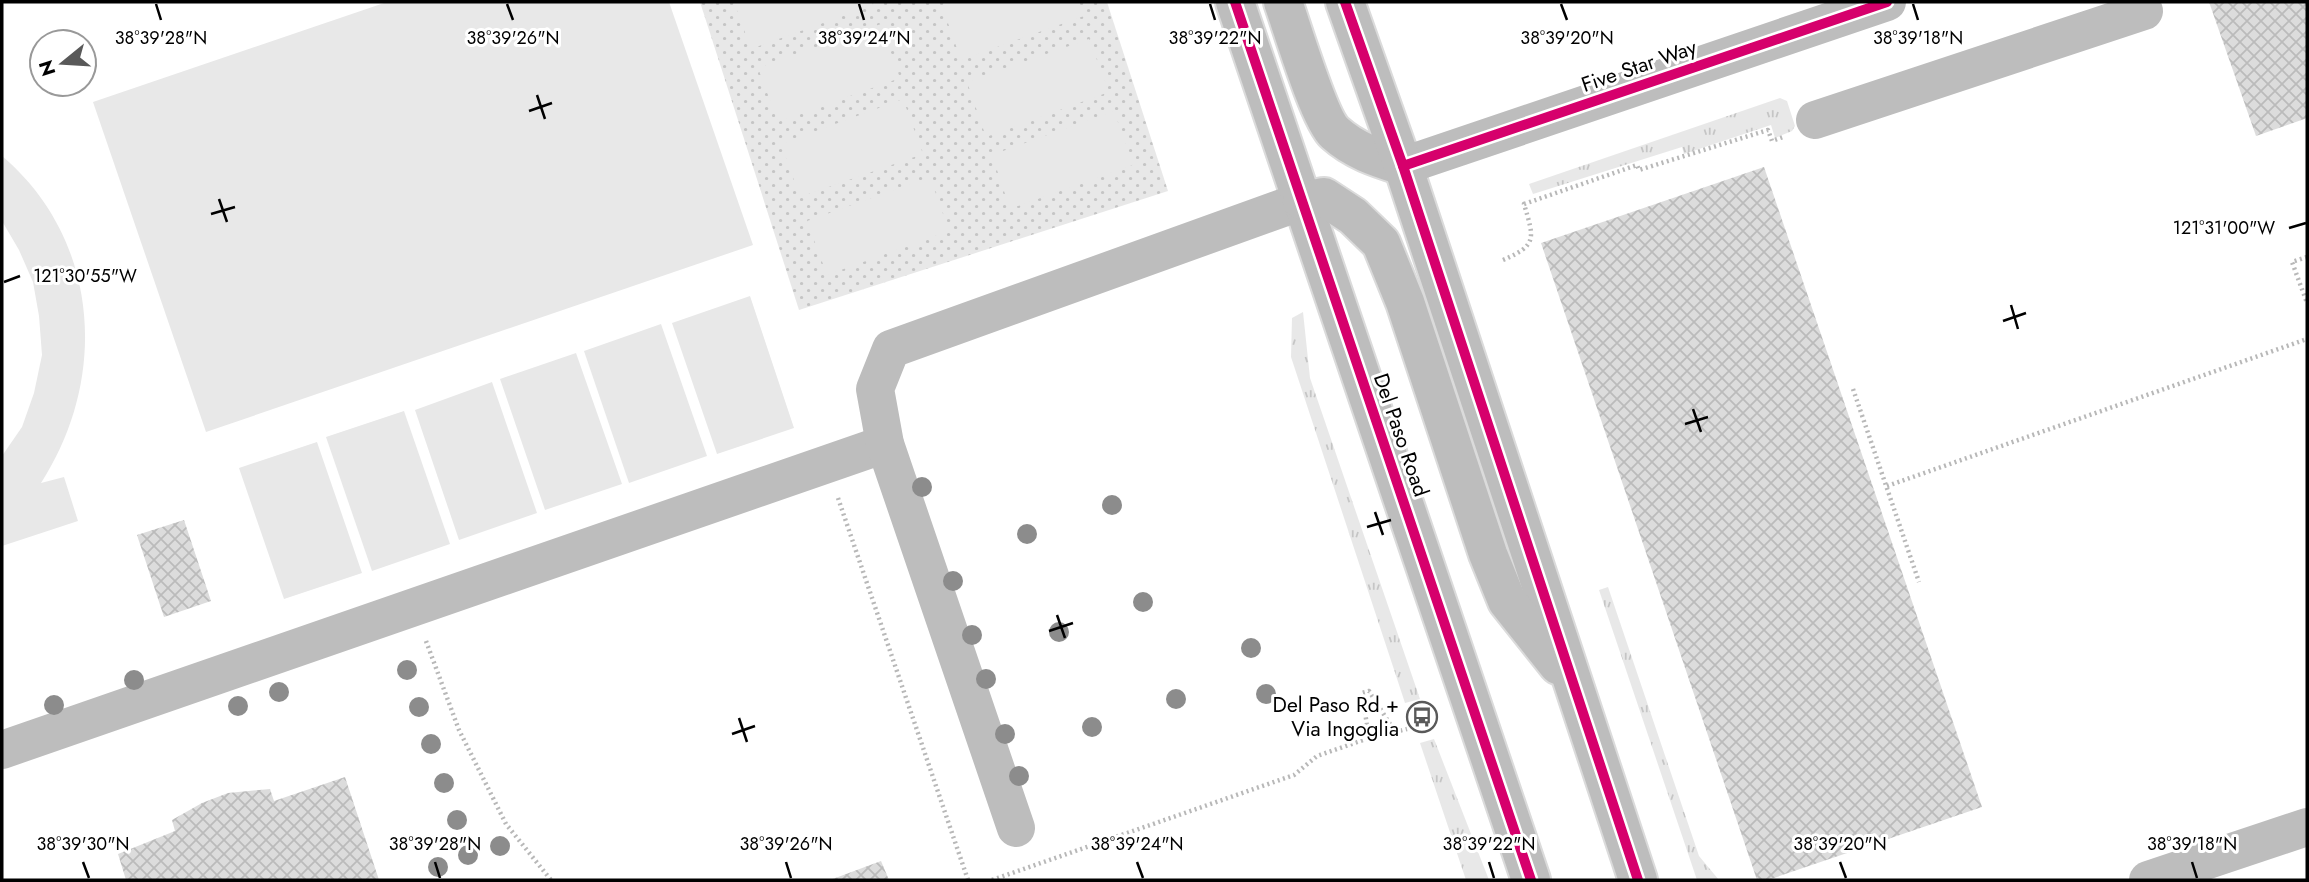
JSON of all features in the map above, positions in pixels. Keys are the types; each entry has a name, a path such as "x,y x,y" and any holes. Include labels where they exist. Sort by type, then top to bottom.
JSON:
{"main road":[{"name":"Del Paso Road","path":"1236,2 1531,880"},
{"path":"1283,2 1314,91 1332,131 1358,150 1403,166"},
{"path":"1345,2 1403,166 1638,880"},
{"name":"Five Star Way","path":"1403,166 1887,2"},
{"path":"1805,127 2144,11"},
{"path":"1016,828 885,444 875,389 891,349 1302,201 1324,197 1353,216 1381,243 1405,302 1488,554 1507,601 1573,683"},
{"path":"2,750 885,444"},
{"path":"2148,880 2307,827"}],"path":[{"path":"1503,260 1521,253 1529,245 1532,231 1524,204 1637,165 1639,170 1768,130 1772,141 1805,127"},
{"path":"2307,257 2292,262 2307,303"},
{"path":"1887,486 2307,339"},
{"path":"1853,389 1919,582"},
{"path":"827,465 968,880"},
{"path":"414,608 459,730 506,824 551,880"},
{"path":"992,880 1294,775 1317,756 1369,738 1362,693 1370,691 1395,732 1407,729"}],"green space":[{"path":"387,2 669,2 753,245 206,432 93,102"},
{"path":"700,2 1107,2 1168,191 799,310"},
{"path":"734,2 872,2 873,5 751,49"},
{"path":"953,2 1079,2 1084,16 961,60 942,6"},
{"path":"881,24 900,78 778,122 758,68"},
{"path":"1089,39 1109,92 986,137 967,82"},
{"path":"1780,98 1787,101 1795,126 1792,131 1775,138 1771,125 1684,154 1682,147 1533,194 1529,184"},
{"path":"903,99 923,154 800,197 781,144"},
{"path":"1114,111 1133,165 1010,209 992,155"},
{"path":"2,156 35,190 59,227 75,268 84,311 84,355 77,399 63,442 41,483 64,477 78,521 2,546 2,456 22,427 34,393 42,355 33,282 2,221"},
{"path":"930,177 949,231 827,275 807,221"},
{"path":"750,296 794,428 717,454 672,323"},
{"path":"1303,312 1310,378 1420,699 1405,703 1291,357 1292,318"},
{"path":"661,324 707,456 629,483 584,351"},
{"path":"576,353 622,484 545,510 500,379"},
{"path":"492,382 537,513 459,540 415,410"},
{"path":"404,411 450,544 372,571 326,437"},
{"path":"317,442 362,573 284,599 239,468"},
{"path":"1608,587 1699,856 1719,880 1697,880 1599,590"},
{"path":"1434,739 1489,880 1466,880 1420,743"}],"building":[{"path":"2209,2 2307,2 2307,118 2256,136"},
{"path":"1764,167 1982,807 1768,880 1757,880 1541,243"},
{"path":"184,520 211,601 164,617 137,535"},
{"path":"345,777 379,880 126,880 118,854 175,831 172,820 202,803 228,793 270,789 274,801"},
{"path":"881,861 889,880 830,880"}],"cycle path":[{"path":"1235,2 1531,880"},
{"path":"1345,2 1403,166 1638,880"},
{"path":"1403,166 1887,2"}],"place":[{"name":"Del Paso Rd + Via Ingoglia","path":"1422,717"}]}
